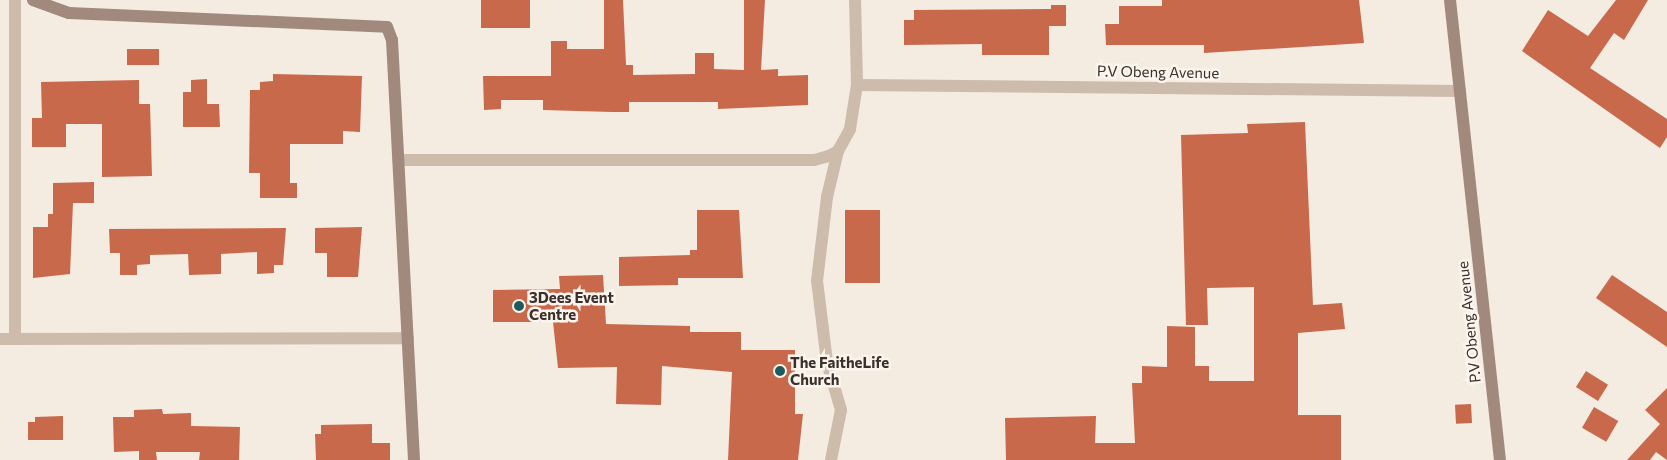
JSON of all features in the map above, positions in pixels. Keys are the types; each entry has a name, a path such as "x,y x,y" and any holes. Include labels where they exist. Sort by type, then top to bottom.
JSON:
{"street":[{"path":"14,0 16,339"},
{"path":"33,0 69,13 379,23 387,27 392,40 414,460"},
{"path":"832,460 841,410 827,362 817,281 826,197 838,151 850,130 857,86 856,0"},
{"name":"P.V Obeng Avenue","path":"1450,0 1500,460"},
{"name":"P.V Obeng Avenue","path":"857,86 1460,91"},
{"path":"398,160 814,160 838,151"},
{"path":"0,339 408,338"}],"building":[{"path":"481,0 530,0 530,28 481,28"},
{"path":"604,0 623,0 626,65 633,65 633,75 695,74 695,53 714,53 714,69 744,70 744,0 765,0 761,70 778,69 778,76 808,75 808,105 718,109 718,102 629,102 629,112 612,112 543,110 543,100 501,100 501,109 484,110 483,76 551,76 551,41 567,41 567,49 604,49"},
{"path":"1162,0 1359,0 1364,43 1204,53 1204,45 1106,45 1105,24 1119,24 1119,6 1162,6"},
{"path":"1616,0 1648,0 1624,40 1614,33 1590,68 1667,119 1667,137 1660,148 1522,51 1548,10 1588,36"},
{"path":"1051,5 1066,5 1066,26 1049,26 1049,55 982,55 982,44 904,45 904,20 914,20 914,10 1051,9"},
{"path":"127,49 159,49 159,65 127,65"},
{"path":"273,74 362,76 360,132 343,131 343,144 290,144 290,183 297,183 297,198 260,198 260,173 249,173 250,90 260,90 260,82 273,81"},
{"path":"207,79 207,104 219,104 220,127 183,127 183,92 191,92 191,80"},
{"path":"139,80 139,104 150,104 152,176 102,177 102,124 66,124 66,147 32,147 32,118 42,118 41,82"},
{"path":"1305,122 1313,305 1342,303 1345,329 1298,333 1298,415 1341,415 1341,460 1006,460 1005,418 1096,416 1095,443 1135,443 1132,383 1142,383 1142,366 1167,367 1167,326 1195,327 1195,366 1209,366 1209,381 1254,381 1254,287 1207,288 1208,325 1186,325 1181,135 1248,133 1247,124"},
{"path":"94,182 94,203 73,203 70,274 33,278 33,227 48,227 48,214 53,214 53,183"},
{"path":"697,210 739,210 743,278 678,278 678,285 619,286 619,257 690,255 690,250 697,250"},
{"path":"845,210 880,210 880,283 845,283"},
{"path":"362,227 358,277 327,277 327,253 315,253 315,228"},
{"path":"286,228 283,265 274,265 274,273 257,274 257,252 221,254 221,274 189,275 188,254 150,255 150,264 137,265 137,275 120,275 120,253 110,253 109,229"},
{"path":"603,275 606,324 690,326 690,332 741,332 741,350 795,350 795,414 803,414 798,460 728,460 732,372 662,366 661,405 616,404 617,367 558,368 553,322 493,322 493,290 560,289 559,276"},
{"path":"1612,275 1667,312 1667,347 1596,298"},
{"path":"1586,371 1608,385 1598,401 1576,387"},
{"path":"1667,388 1667,460 1656,452 1650,460 1627,460 1660,424 1645,410"},
{"path":"1471,404 1472,423 1456,424 1455,405"},
{"path":"1594,407 1618,421 1606,442 1582,428"},
{"path":"162,409 163,414 191,413 191,426 240,427 239,460 199,460 200,452 156,452 157,460 139,460 139,451 114,452 113,417 134,417 134,410"},
{"path":"63,416 63,440 28,440 28,422 35,422 35,417"},
{"path":"372,424 372,443 390,443 390,460 316,460 315,434 321,434 321,425"}],"place":[{"name":"3Dees Event Centre","path":"519,306"},
{"name":"The FaitheLife Church","path":"780,371"}]}
